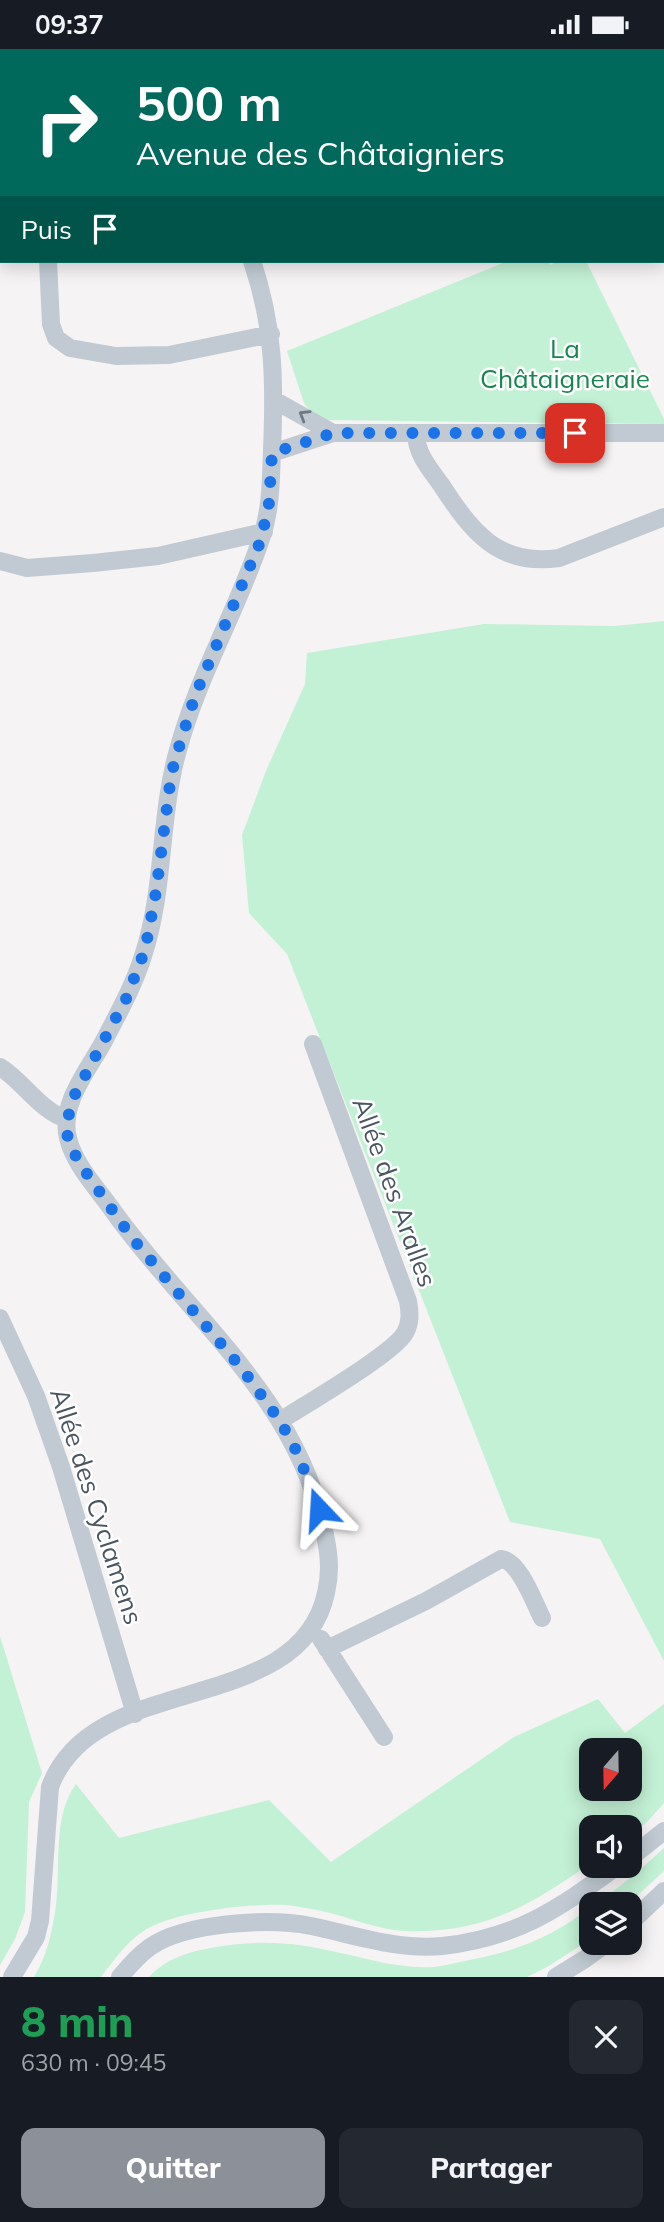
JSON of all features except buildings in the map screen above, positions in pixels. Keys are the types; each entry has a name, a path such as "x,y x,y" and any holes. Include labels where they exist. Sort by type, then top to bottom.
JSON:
{"street":[{"path":"48,263 51,324 56,338 70,348 116,356 169,355 240,338 271,334"},
{"path":"12,1977 36,1937 40,1921 48,1801 55,1776 71,1750 97,1730 261,1668 290,1652 312,1628 321,1612 330,1573 328,1549 313,1490 280,1421 243,1370 132,1238 72,1150 67,1136 67,1119 79,1084 126,999 143,956 156,892 170,784 181,738 195,696 264,532 269,503 274,400 271,334 253,263"},
{"path":"274,400 333,433"},
{"path":"272,453 333,433 664,433"},
{"path":"416,433 420,453 462,515 492,546 518,558 559,558 664,517"},
{"path":"0,561 27,568 158,556 264,532"},
{"name":"Allée des Aralles","path":"280,1421 391,1348 406,1331 410,1314 408,1301 313,1044"},
{"path":"0,1067 57,1116 67,1119"},
{"name":"Allée des Cyclamens","path":"0,1318 32,1387 61,1467 135,1714"},
{"path":"327,1649 418,1605 501,1559 507,1559 515,1565 542,1618"},
{"path":"312,1628 384,1737"},
{"path":"642,1848 664,1831"},
{"path":"120,1977 140,1955 166,1939 209,1928 244,1923 293,1923 416,1947 470,1942 522,1927 543,1917 600,1878"},
{"path":"642,1912 664,1891"},
{"path":"556,1977 590,1955"}],"green space":[{"name":"La Châtaigneraie","path":"503,263 587,263 664,419 664,424 325,420 309,410 304,403 287,351"},
{"path":"664,621 664,1661 600,1539 510,1522 287,954 249,913 242,835 266,771 305,684 307,653 484,624 615,626"},
{"path":"0,1636 42,1773 29,1802 25,1912 15,1939 0,1965"},
{"path":"598,1699 625,1733 664,1704 664,1803 642,1826 642,1815 579,1815 579,1871 547,1892 504,1914 459,1928 405,1931 294,1906 233,1907 174,1918 145,1930 126,1946 101,1977 34,1977 51,1933 56,1905 60,1827 68,1797 76,1784 119,1838 269,1800 331,1862 514,1737"},
{"path":"664,1848 664,1871 641,1892 612,1892 630,1878 642,1878 642,1868"},
{"path":"579,1916 579,1947 527,1977 149,1977 162,1965 185,1954 253,1943 308,1946 405,1966 441,1966 500,1953 531,1942"}],"route":[{"path":"319,1509 298,1454 280,1421 243,1370 132,1238 80,1164 67,1136 69,1109 79,1084 126,999 145,950 174,763 195,696 264,532 272,453 333,433 575,433"}]}
